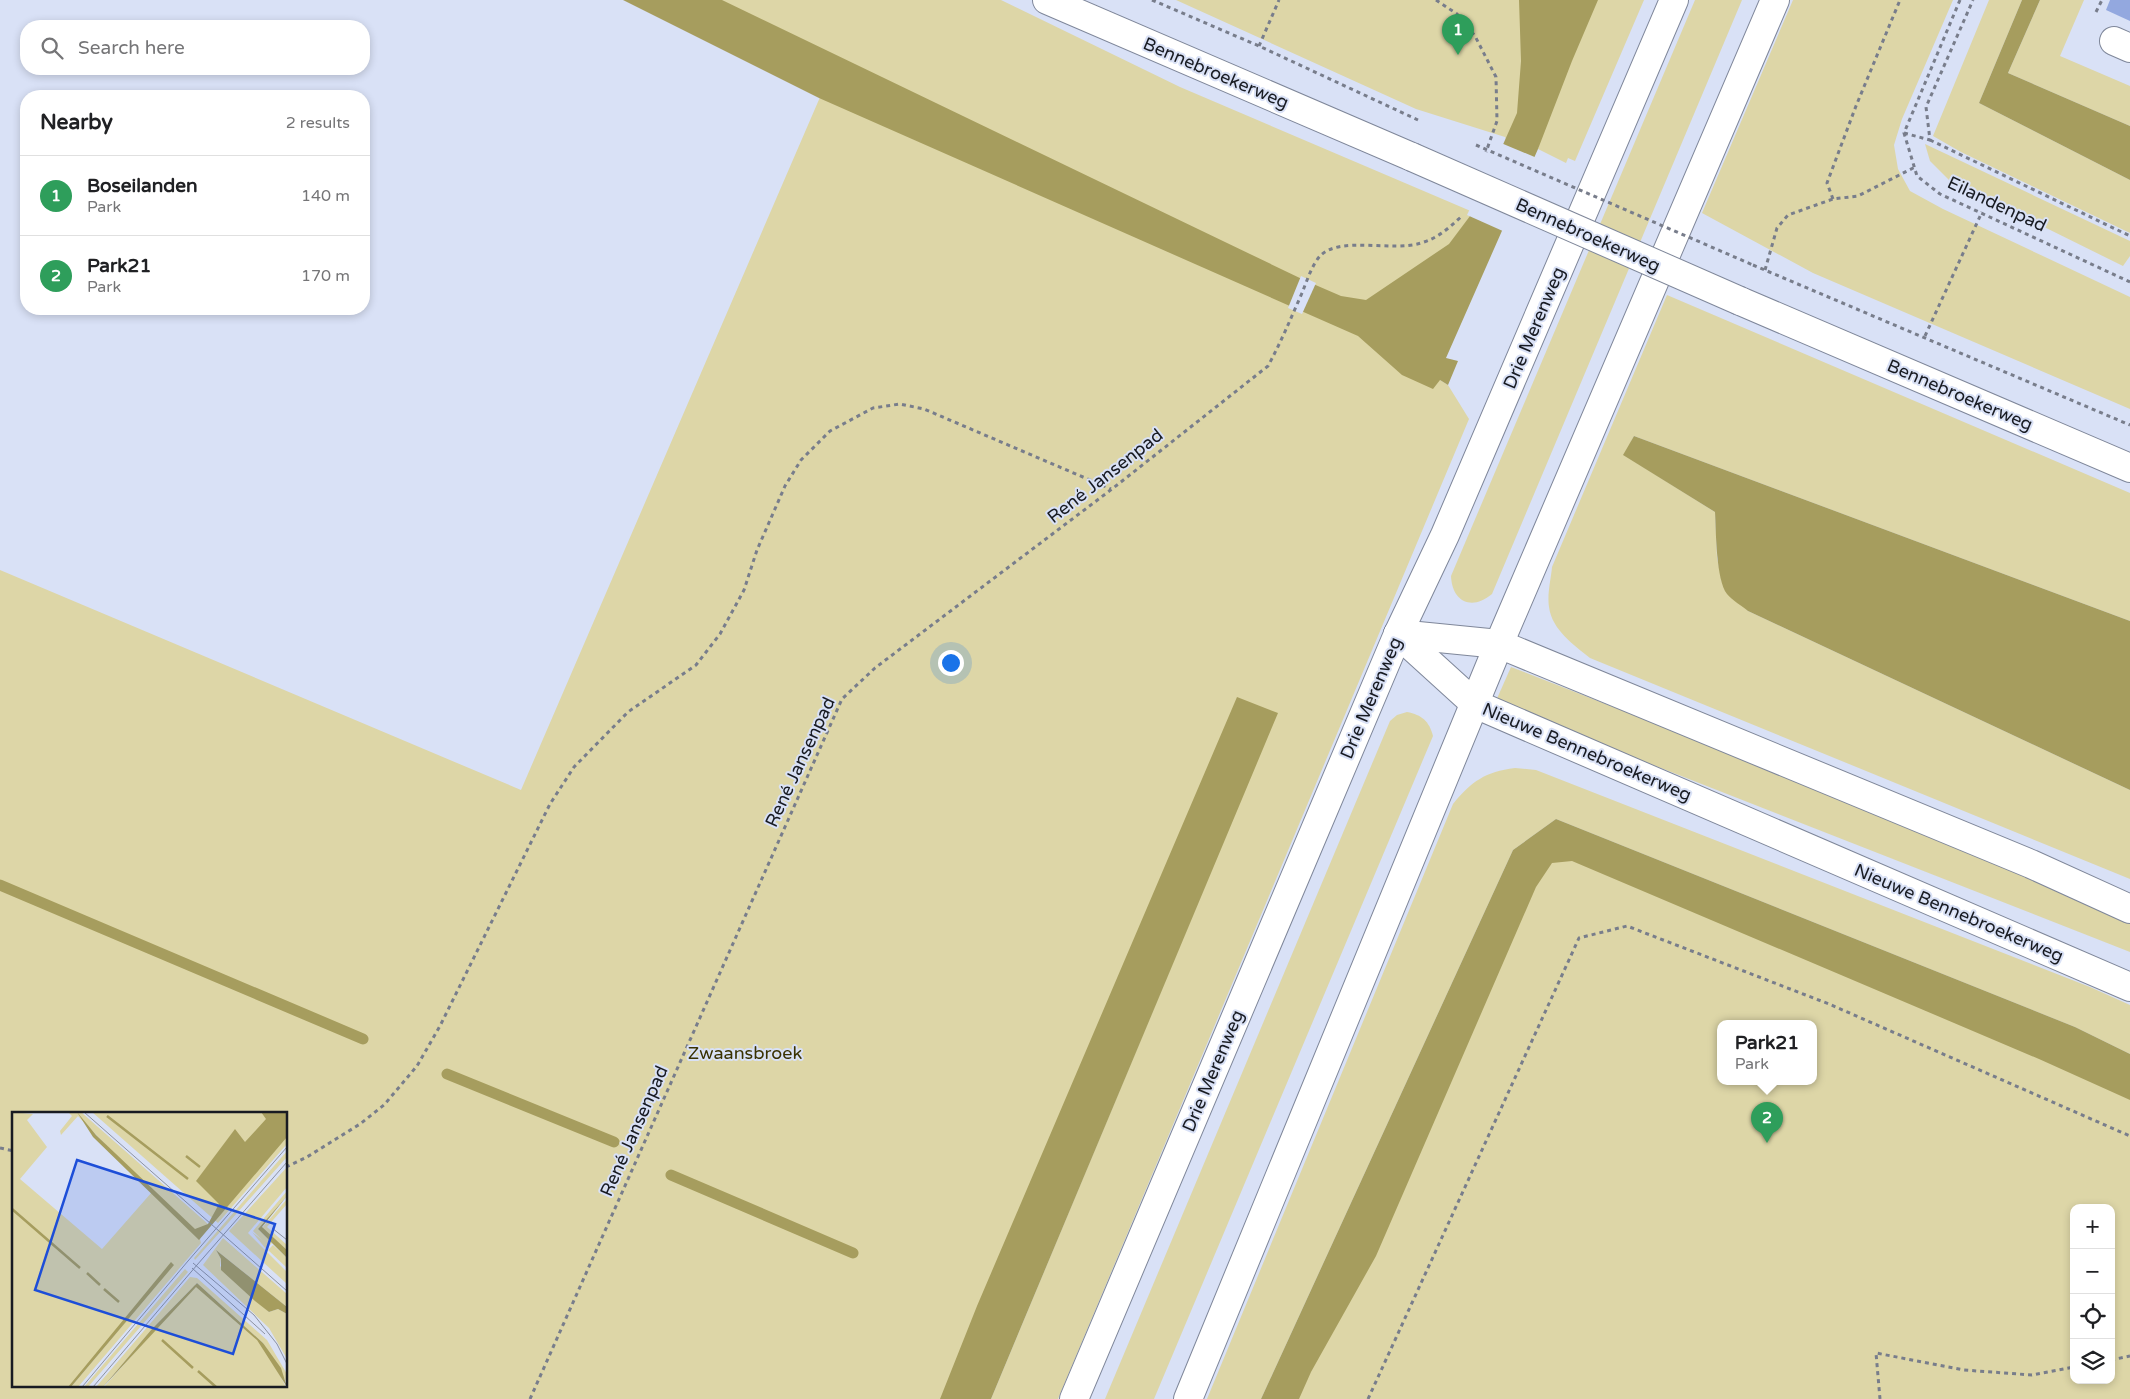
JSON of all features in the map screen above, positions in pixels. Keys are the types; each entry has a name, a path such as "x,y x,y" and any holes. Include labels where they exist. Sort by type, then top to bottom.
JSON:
{"main road":[{"name":"Bennebroekerweg","path":"1046,0 2130,468"},
{"name":"Drie Merenweg","path":"1074,1399 1398,634 1446,535 1674,0"},
{"path":"1188,1399 1499,644 1775,0"},
{"path":"1398,634 1499,644 2032,864 2130,909"},
{"name":"Nieuwe Bennebroekerweg","path":"1398,634 1475,704 2130,987"}],"path":[{"path":"1152,0 1259,46 1426,124"},
{"path":"1259,46 1279,0"},
{"path":"1833,200 1827,183 1856,106 1900,0"},
{"path":"1960,0 1904,133 1930,140 2130,236"},
{"path":"1930,140 1926,107 1973,0"},
{"name":"Eilandenpad","path":"1904,133 1917,176 1940,194 2130,282"},
{"name":"Bennebroekerweg","path":"1471,143 2130,425"},
{"path":"1765,270 1777,228 1788,215 1833,200 1858,196 1915,168"},
{"path":"1925,336 1982,212"},
{"name":"René Jansenpad","path":"530,1399 842,699 875,668 1112,489 1268,366 1281,342 1312,270"},
{"path":"288,1166 323,1148 360,1124 384,1105 417,1066 466,974 550,804 574,767 628,712 696,665 714,642 744,590 757,550 785,486 801,460 830,431 873,408 900,404 924,409 1112,489"},
{"path":"1368,1399 1578,938 1627,926 1829,1004 2130,1136"},
{"path":"1880,1399 1876,1353 1964,1370 2032,1375 2070,1368"},
{"path":"2115,1359 2130,1356"}],"green space":[{"name":"Zwaansbroek","path":"665,0 1001,0 1180,87 1473,212 1440,380 1448,385 1469,419 1058,1399 991,1399 1277,713 970,1399 0,1399 0,570 521,790 827,81"},
{"path":"1176,0 1644,0 1575,161 1568,158 1566,163 1538,149 1539,146 1506,137 1505,139 1505,137 1416,109"},
{"path":"1695,0 1742,0 1492,594 1477,602 1464,601 1455,592 1451,576"},
{"path":"1793,0 1953,0 1902,119 1894,145 1898,169 1910,191 1943,209 2130,297 2130,409 1813,273 1702,213"},
{"path":"1989,0 2022,0 1979,103 2130,180 2130,233 1961,152 1933,136"},
{"path":"2040,0 2084,0 2060,56 2130,86 2130,126 2008,73"},
{"path":"1925,144 2130,241 2130,256 2123,266 1949,180 1930,161"},
{"path":"1667,295 2130,493 2130,621 1634,436 1624,455 1715,512 1717,558 1722,582 1748,611 2130,790 2130,879 1590,658 1559,630 1554,623 1549,607 1552,567"},
{"path":"1511,667 2125,907 2130,910 2130,952 1495,703"},
{"path":"1407,712 1417,715 1424,720 1433,736 1154,1399 1105,1399 1390,721 1397,715"},
{"path":"1515,768 1536,770 2090,987 2130,1005 2130,1054 2075,1027 1556,819 1513,850 1261,1399 1207,1399 1453,804 1466,789 1480,779 1495,772"},
{"path":"1543,846 2130,1078 2130,1399 1285,1399"}],"shaded area":[{"path":"623,0 722,0 1304,280 1341,296 1366,300 1449,244 1473,212 1517,113 1521,61 1519,0 1598,0 1538,149 1446,358 1458,361 1448,385 1440,380 1433,389 1402,375 1358,336 819,98"},
{"path":"2022,0 2040,0 2008,73 2130,126 2130,180 1979,103"},
{"path":"1634,436 2130,621 2130,790 1748,611 1729,596 1723,587 1717,555 1715,512 1623,455"},
{"path":"1237,697 1278,713 991,1399 940,1399 977,1306"},
{"path":"1556,819 2075,1027 2130,1054 2130,1100 2039,1059 1572,861 1552,863 1536,887 1376,1256 1311,1372 1299,1399 1261,1399 1513,850"}],"pier":[{"path":"1501,143 1537,158 1505,232 1467,215"},
{"path":"1301,276 1316,283 1302,314 1288,308"}],"building":[{"path":"2110,0 2130,0 2130,21 2106,10"}],"waterway":[{"path":"0,885 363,1039"},
{"path":"447,1074 614,1142"},
{"path":"671,1175 853,1253"}],"place":[{"name":"Boseilanden","path":"1458,55"},
{"name":"Park21","path":"1767,1143"}]}
